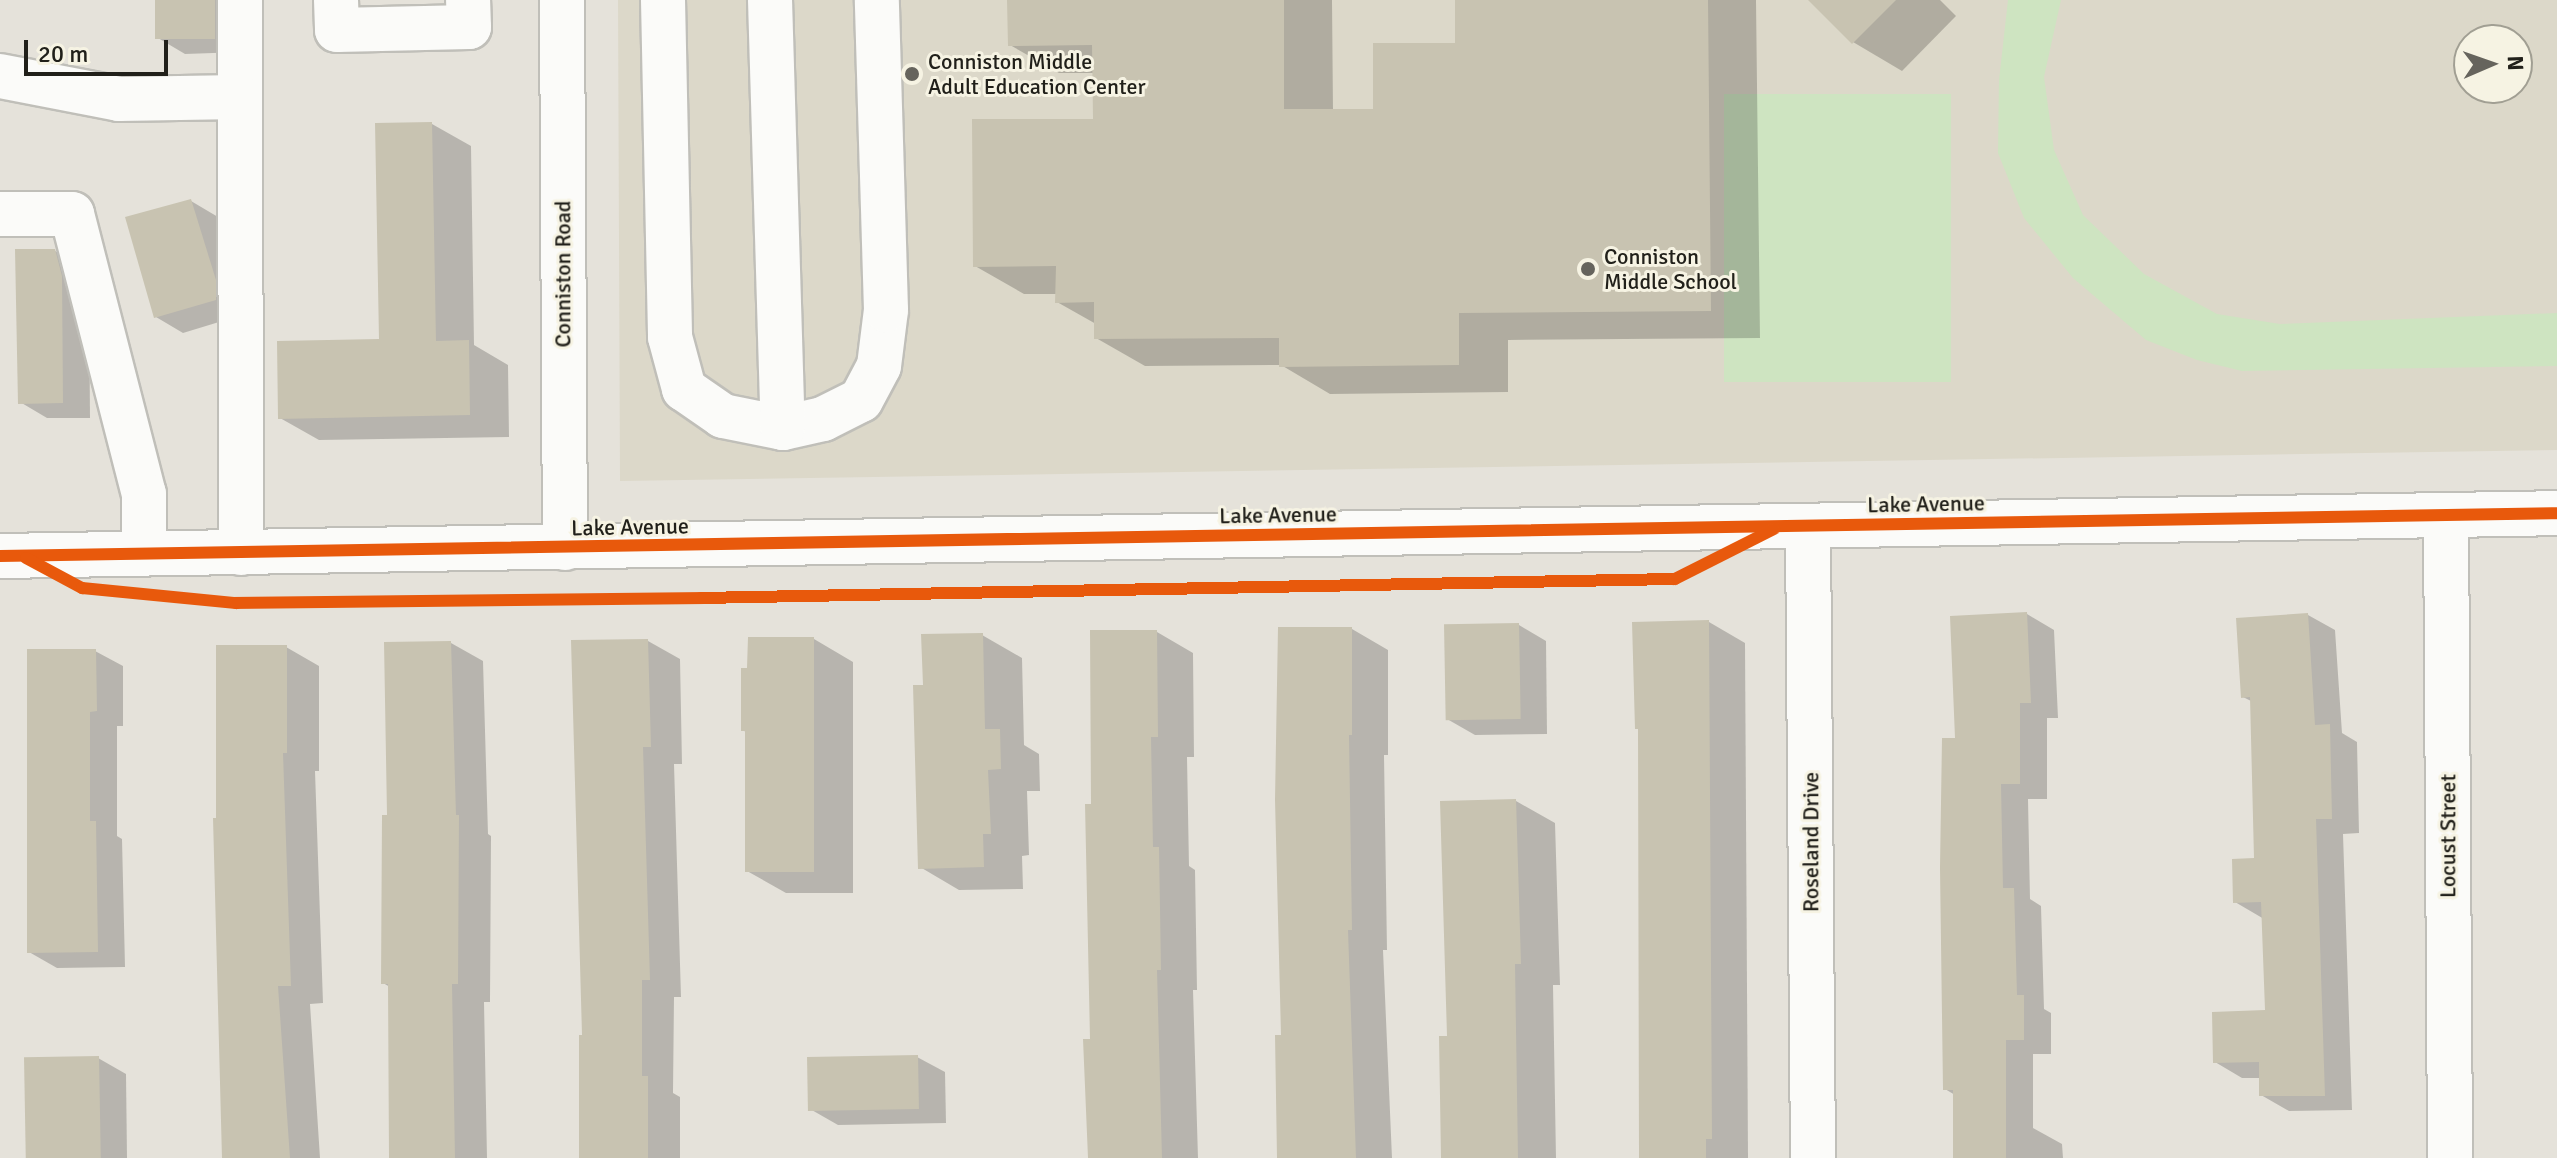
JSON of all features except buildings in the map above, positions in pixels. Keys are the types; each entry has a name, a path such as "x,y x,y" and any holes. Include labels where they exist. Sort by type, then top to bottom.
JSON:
{"street":[{"path":"240,0 241,553"},
{"path":"336,0 337,30 469,27 468,0"},
{"name":"Conniston Road","path":"562,0 565,548"},
{"path":"663,0 670,337 684,389 723,416 783,428 823,419 861,400 879,366 886,310 877,0"},
{"path":"770,0 783,428"},
{"path":"0,76 119,99 240,97"},
{"path":"0,214 72,214 144,494 144,554"},
{"name":"Lake Avenue","path":"0,556 2557,513"},
{"name":"Locust Street","path":"2446,515 2450,1158"},
{"name":"Roseland Drive","path":"1808,526 1813,1158"}],"shaded area":[{"name":"Conniston Middle School","path":"618,0 2557,0 2557,450 620,481"}],"green space":[{"path":"2008,0 2061,0 2044,77 2054,150 2083,215 2144,274 2217,314 2280,324 2557,313 2557,366 2242,371 2197,360 2146,340 2073,278 2024,218 1998,153 1999,80"},
{"path":"1724,94 1951,94 1951,382 1724,382"}],"cycle path":[{"path":"0,556 2557,513"},
{"path":"26,558 82,588 236,603 701,598 1675,579 1774,529"}],"place":[{"name":"Conniston Middle Adult Education Center","path":"912,74"},
{"name":"Conniston Middle School","path":"1588,269"}]}
